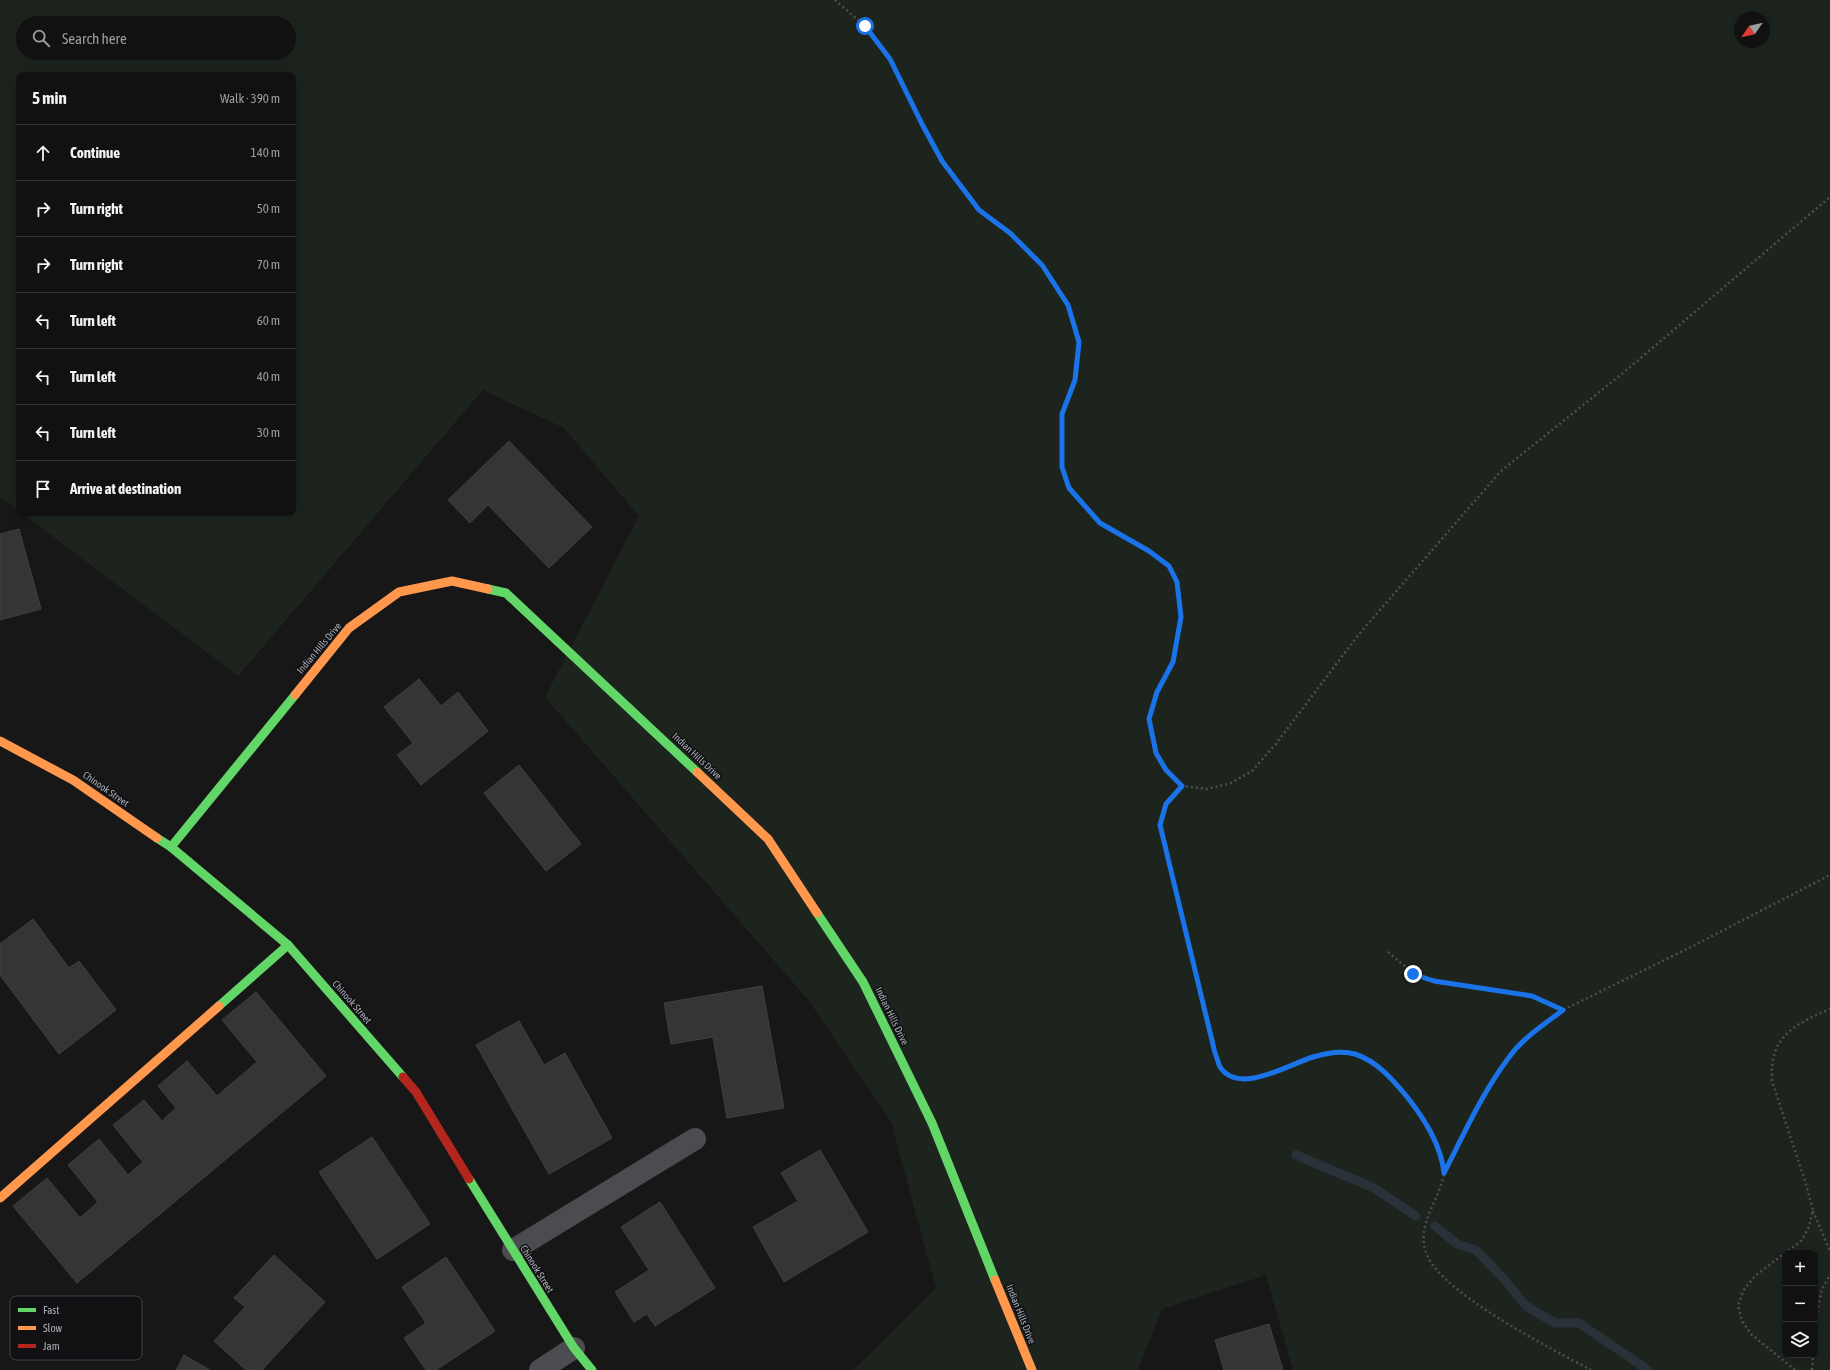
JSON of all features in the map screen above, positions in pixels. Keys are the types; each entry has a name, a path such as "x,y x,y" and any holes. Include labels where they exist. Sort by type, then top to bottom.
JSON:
{"street":[{"name":"Indian Hills Drive","path":"171,847 349,628 399,592 452,581 506,593 768,839 863,982 932,1123 1032,1370"},
{"name":"Chinook Street","path":"0,741 73,780 171,847 288,945 416,1092 574,1348 592,1370"},
{"path":"0,1198 288,945"},
{"path":"513,1250 695,1139"},
{"path":"540,1370 574,1348"}],"path":[{"path":"835,0 865,26 890,59 942,161 979,210 1010,233 1042,265 1068,305 1079,342 1075,380 1062,414 1062,467 1069,488 1100,523 1149,551 1169,566 1177,582 1181,617 1173,662 1157,692 1149,719 1156,753 1166,770 1182,786 1207,789 1231,783 1252,771 1275,745 1359,634 1501,471 1623,373 1830,197"},
{"path":"1182,786 1166,804 1160,825 1215,1053 1220,1067 1229,1076 1241,1080 1259,1077 1312,1057 1332,1052 1354,1054 1374,1063 1396,1083 1416,1108 1432,1134 1442,1157 1444,1173"},
{"path":"1591,1370 1530,1338 1470,1298 1437,1269 1427,1255 1424,1239 1425,1223 1444,1173 1487,1091 1510,1055 1528,1038 1563,1010 1689,948 1830,875"},
{"path":"1388,952 1413,974 1434,981 1532,996 1563,1010"},
{"path":"1830,1009 1799,1024 1785,1035 1775,1049 1771,1064 1772,1081 1805,1180 1813,1210 1830,1251"},
{"path":"1795,1370 1751,1334 1742,1321 1738,1306 1743,1292 1755,1276 1801,1241 1809,1227 1813,1210"},
{"path":"1818,1308 1822,1289 1830,1276"},
{"path":"1812,1370 1813,1358"}],"shaded area":[{"path":"0,0 1830,0 1830,1370 1293,1370 1266,1275 1162,1309 1138,1370 853,1370 936,1288 891,1122 809,1001 545,697 639,516 564,428 483,390 238,676 26,516 296,516 296,72 16,72 16,509 0,497"}],"building":[{"path":"509,441 592,527 549,568 488,505 470,523 448,500"},
{"path":"19,529 41,609 0,620 0,534"},
{"path":"419,679 441,706 458,692 488,731 421,785 397,755 413,743 384,707"},
{"path":"519,765 581,844 546,871 484,793"},
{"path":"33,919 69,968 79,961 116,1010 59,1054 0,975 0,944"},
{"path":"762,986 784,1108 727,1118 713,1037 671,1044 664,1003"},
{"path":"256,992 326,1076 77,1283 13,1206 47,1178 80,1218 98,1202 68,1165 99,1139 128,1175 143,1162 113,1125 144,1100 162,1121 176,1108 158,1086 187,1061 217,1096 257,1062 222,1020"},
{"path":"519,1021 544,1065 565,1053 612,1138 549,1174 476,1045"},
{"path":"372,1137 430,1224 377,1259 319,1172"},
{"path":"820,1150 868,1232 784,1282 753,1227 798,1201 781,1173"},
{"path":"660,1202 715,1288 655,1326 647,1314 634,1322 615,1292 649,1270 621,1227"},
{"path":"274,1255 325,1302 262,1370 246,1370 214,1341 245,1307 234,1298"},
{"path":"446,1257 495,1331 436,1370 426,1370 404,1338 426,1323 402,1287"},
{"path":"1269,1324 1283,1370 1224,1370 1215,1340"},
{"path":"184,1355 210,1370 176,1370"}],"waterway":[{"path":"1296,1155 1374,1188 1416,1216"},
{"path":"1435,1226 1457,1244 1476,1250 1503,1278 1526,1306 1555,1323 1579,1323 1648,1370"}],"traffic: fast":[{"path":"488,589 506,593 697,772"},
{"path":"171,847 295,695"},
{"path":"157,838 171,847 288,945 403,1077"},
{"path":"817,913 863,982 932,1123 995,1280"},
{"path":"219,1006 288,945"},
{"path":"469,1179 574,1348 592,1370"}],"traffic: slow":[{"path":"295,695 349,628 399,592 452,581 488,589"},
{"path":"0,741 73,780 157,838"},
{"path":"697,772 768,839 817,913"},
{"path":"0,1198 219,1006"},
{"path":"995,1280 1032,1370"}],"traffic: jam":[{"path":"403,1077 416,1092 469,1179"}],"route":[{"path":"865,26 890,59 942,161 979,210 1010,233 1042,265 1068,305 1079,342 1075,380 1062,414 1062,467 1069,488 1100,523 1149,551 1169,566 1177,582 1181,617 1173,662 1157,692 1149,719 1156,753 1166,770 1182,786 1166,804 1160,825 1215,1053 1220,1067 1229,1076 1241,1080 1259,1077 1312,1057 1332,1052 1354,1054 1374,1063 1396,1083 1416,1108 1432,1134 1442,1157 1444,1173 1487,1091 1510,1055 1528,1038 1563,1010 1532,996 1434,981 1413,974"}]}
